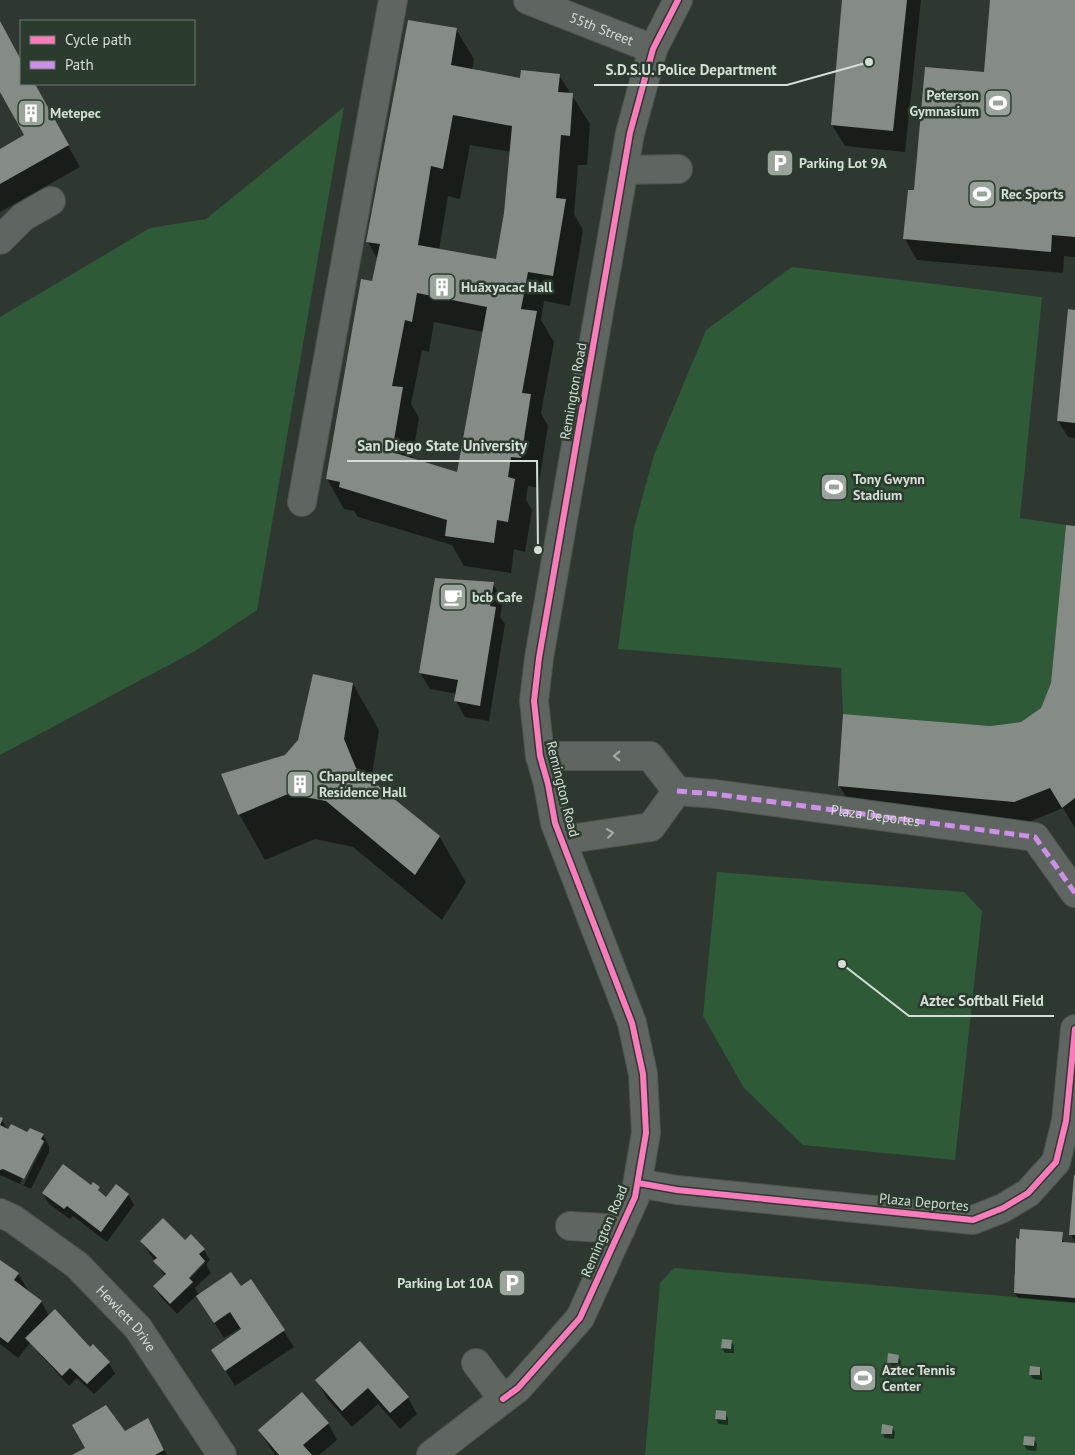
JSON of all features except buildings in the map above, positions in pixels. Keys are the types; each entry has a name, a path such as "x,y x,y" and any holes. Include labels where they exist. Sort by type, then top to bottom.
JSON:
{"street":[{"path":"302,502 393,0"},
{"name":"55th Street","path":"528,0 653,48"},
{"path":"653,48 678,0"},
{"name":"Remington Road","path":"431,1455 518,1388 580,1318 635,1197 646,1133 643,1074 632,1023 555,823 548,784 540,756 534,702 539,658 630,133 653,48"},
{"path":"624,170 678,169"},
{"path":"0,240 24,217 50,201"},
{"path":"540,756 650,756 677,791 651,827 562,840"},
{"name":"Plaza Deportes","path":"677,791 715,794 1035,837 1075,893"},
{"name":"Plaza Deportes","path":"638,1183 677,1190 973,1220 1003,1208 1028,1193 1056,1162 1066,1121 1075,1029"},
{"name":"Hewlett Drive","path":"0,1214 13,1219 77,1265 138,1328 222,1455"},
{"path":"570,1226 621,1229"},
{"path":"476,1363 503,1400"}],"green space":[{"path":"344,107 257,610 195,651 0,755 0,317 150,228 206,219"},
{"name":"Tony Gwynn Stadium","path":"792,267 1042,297 1020,518 1066,525 1051,683 1041,708 1021,722 990,726 843,714 841,668 618,649 634,528 654,455 706,330"},
{"path":"717,872 964,892 982,911 955,1160 803,1145 744,1088 703,1016"},
{"name":"Aztec Tennis Center","path":"674,1268 1075,1302 1075,1455 645,1455 660,1283"}],"marked path":[{"path":"677,791 715,794 1035,837 1075,893"}],"cycle path":[{"path":"503,1399 518,1388 580,1318 635,1197 646,1133 643,1074 632,1023 555,823 548,784 540,756 534,701 539,658 630,133 653,49 678,0"},
{"path":"638,1183 677,1190 973,1220 1003,1208 1028,1193 1056,1162 1066,1121 1075,1029"}],"place":[{"name":"S.D.S.U. Police Department","path":"869,62"},
{"name":"Peterson Gymnasium","path":"998,103"},
{"name":"Metepec","path":"31,113"},
{"name":"Parking Lot 9A","path":"780,163"},
{"name":"Rec Sports","path":"982,194"},
{"name":"Huāxyacac Hall","path":"442,287"},
{"name":"Tony Gwynn Stadium","path":"834,487"},
{"name":"San Diego State University","path":"538,550"},
{"name":"bcb Cafe","path":"453,597"},
{"name":"Chapultepec Residence Hall","path":"300,784"},
{"name":"Aztec Softball Field","path":"842,964"},
{"name":"Parking Lot 10A","path":"512,1283"},
{"name":"Aztec Tennis Center","path":"863,1378"}]}
